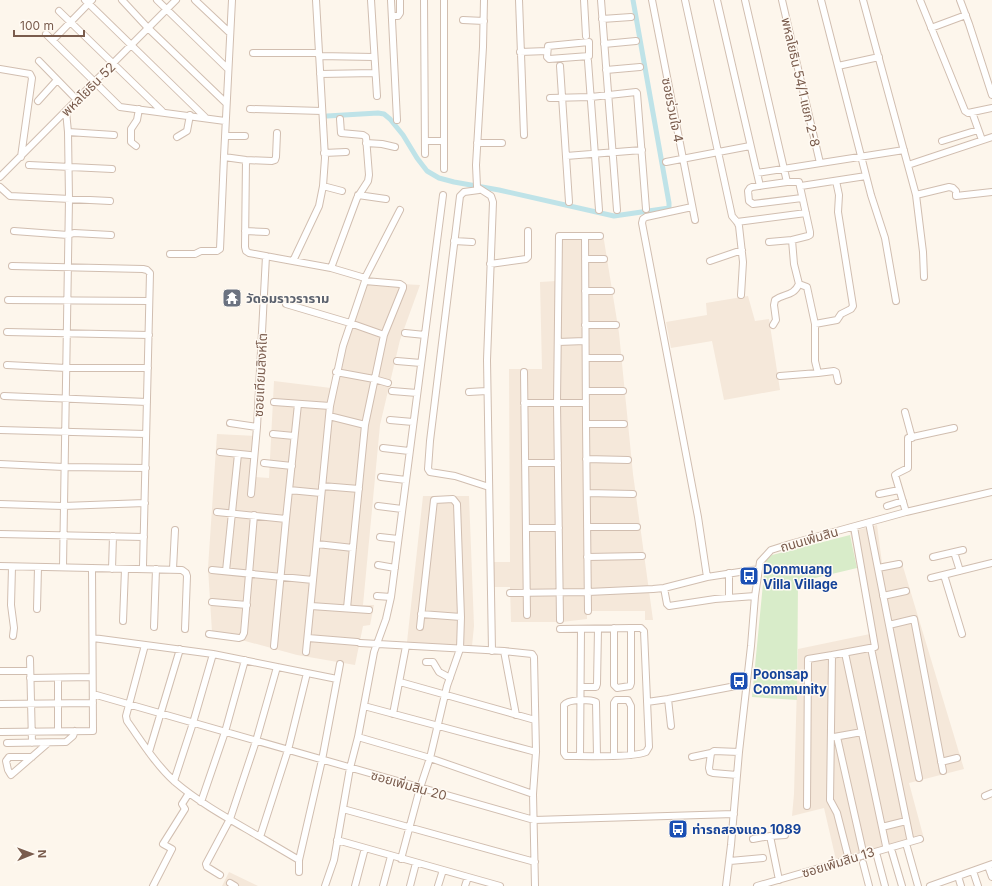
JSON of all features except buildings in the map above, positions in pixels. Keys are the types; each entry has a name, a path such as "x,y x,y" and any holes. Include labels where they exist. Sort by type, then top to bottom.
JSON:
{"street":[{"path":"122,0 148,28 226,103"},
{"path":"157,0 228,69"},
{"name":"พหลโยธิน 52","path":"0,178 176,0"},
{"path":"195,0 230,33"},
{"path":"170,254 195,254 201,250 217,251 220,249 232,0"},
{"path":"293,261 319,206 323,186 324,153 316,0"},
{"path":"371,0 377,96"},
{"path":"391,0 397,120"},
{"path":"392,16 398,16 400,13 400,0"},
{"path":"424,0 425,154"},
{"path":"444,0 444,169"},
{"path":"477,187 476,165 484,0"},
{"path":"519,0 524,135"},
{"path":"584,0 586,36"},
{"path":"601,0 617,210"},
{"name":"ซอยร่วมใจ 4","path":"652,0 695,220"},
{"path":"685,0 732,216 738,222 743,262 741,295"},
{"path":"717,0 760,186"},
{"path":"745,0 787,182"},
{"name":"พหลโยธิน 54/1 แยก 2-8","path":"782,0 820,163"},
{"path":"821,0 866,176 885,238 896,301"},
{"path":"863,0 916,195 923,252 924,278"},
{"path":"920,0 963,108 966,112 992,108"},
{"path":"960,0 992,95"},
{"path":"53,40 71,22 88,1 205,117"},
{"path":"59,11 162,111"},
{"path":"931,28 966,15"},
{"path":"602,19 631,17"},
{"path":"462,20 484,21"},
{"path":"46,34 120,107 162,111 225,121"},
{"path":"604,44 636,41"},
{"path":"589,42 590,56 549,59 547,51 548,46 589,42"},
{"path":"520,52 547,51"},
{"path":"253,53 374,57"},
{"path":"838,66 879,57"},
{"path":"38,61 77,100"},
{"path":"588,61 599,210"},
{"path":"560,66 569,202"},
{"path":"606,70 640,67"},
{"path":"0,69 30,74 32,78 21,157"},
{"path":"320,74 375,73"},
{"path":"38,101 57,80"},
{"path":"550,98 591,97 636,92 638,95 646,209"},
{"path":"136,146 131,142 131,129 137,120 139,109"},
{"path":"250,109 322,111"},
{"path":"63,567 69,199 68,132 66,111"},
{"path":"972,112 982,140"},
{"path":"177,137 187,131 190,115"},
{"path":"331,268 358,195 368,181 369,175 365,135 341,134 340,119"},
{"path":"942,141 978,130"},
{"path":"68,132 114,135"},
{"path":"224,157 246,160 275,160 277,133"},
{"path":"225,136 245,136"},
{"path":"908,164 992,137"},
{"path":"425,141 444,141"},
{"path":"366,143 395,147"},
{"path":"477,143 502,143"},
{"path":"666,162 750,146"},
{"path":"566,156 642,150"},
{"path":"757,174 904,150"},
{"path":"324,153 346,152"},
{"path":"246,160 246,251 331,268 365,279 400,284 403,286 384,335 365,424 347,608"},
{"path":"29,165 112,169"},
{"path":"801,186 866,176"},
{"path":"769,242 792,240 810,235 801,186 798,181 749,189 749,201 751,204 802,198"},
{"path":"816,324 837,320 841,314 851,309 853,306 838,212 839,195 836,181"},
{"path":"0,186 10,196 110,201"},
{"path":"323,186 342,191"},
{"path":"477,187 464,192 460,196 430,441 428,471 432,473 455,476 489,487"},
{"path":"477,187 493,199 487,391 492,651"},
{"path":"916,195 949,187 956,191 956,196 992,192"},
{"path":"358,195 386,199"},
{"path":"325,886 334,860 350,768 358,737 376,644 386,619 391,597 443,195"},
{"path":"692,207 646,217 643,219 642,223 708,577"},
{"path":"306,652 330,406 336,372 342,346 365,279 400,210"},
{"path":"738,222 806,214"},
{"path":"14,231 68,235 74,233 111,235"},
{"path":"245,231 266,232"},
{"path":"490,264 526,259 528,257 528,231"},
{"path":"560,620 558,463 559,236 600,236"},
{"path":"585,236 588,611"},
{"path":"773,325 776,320 774,305 775,300 796,290 799,284 794,264 792,240"},
{"path":"454,241 472,242"},
{"path":"710,261 742,250"},
{"name":"ซอยเทียมสิงห์โต","path":"251,494 257,426 266,256"},
{"path":"585,259 604,259"},
{"path":"12,266 143,269 148,270 150,273 143,566"},
{"path":"799,284 807,287 816,324 816,361 818,373"},
{"path":"585,291 611,291"},
{"path":"8,300 149,301"},
{"path":"286,304 384,335"},
{"path":"586,325 616,324"},
{"path":"7,332 149,335"},
{"path":"405,333 424,335"},
{"path":"558,342 585,341"},
{"path":"586,358 620,358"},
{"path":"397,361 421,363"},
{"path":"7,365 66,368 148,368"},
{"path":"780,376 834,371 836,372 838,380"},
{"path":"336,372 388,383"},
{"path":"524,372 527,615"},
{"path":"392,391 417,393"},
{"path":"469,392 487,391"},
{"path":"586,391 623,391"},
{"path":"4,396 147,402"},
{"path":"274,402 330,406"},
{"path":"524,403 586,403"},
{"path":"274,646 298,404"},
{"path":"905,412 912,438"},
{"path":"329,416 365,424"},
{"path":"390,420 413,422"},
{"path":"230,423 257,426"},
{"path":"586,424 624,424"},
{"path":"906,512 895,475 908,468 907,440 954,428"},
{"path":"0,430 146,434"},
{"path":"273,434 294,436"},
{"path":"382,448 410,451"},
{"path":"220,452 250,455"},
{"path":"226,571 238,454"},
{"path":"586,459 628,460"},
{"path":"264,463 292,466"},
{"path":"525,463 558,463"},
{"path":"0,464 64,467 146,468"},
{"path":"380,477 406,480"},
{"path":"322,486 358,489"},
{"path":"289,490 321,493"},
{"path":"879,494 899,490"},
{"name":"ถนนเพิ่มสิน","path":"726,886 730,860 739,752 755,596 760,562 771,550 794,542 906,512 992,492"},
{"path":"587,493 633,494"},
{"path":"401,858 420,788 430,758 450,678 460,649 461,617 457,504 453,499 434,500 420,627"},
{"path":"887,506 903,501"},
{"path":"0,504 63,506 145,502"},
{"path":"378,506 402,509"},
{"path":"218,512 286,519"},
{"path":"209,634 239,638 242,637 244,633 254,515"},
{"path":"869,523 919,778"},
{"path":"587,527 637,527"},
{"path":"807,806 808,659 832,656 875,647 854,527"},
{"path":"526,528 559,528"},
{"path":"173,569 175,530"},
{"path":"0,534 63,534 144,537"},
{"path":"112,569 113,536"},
{"path":"380,537 398,539"},
{"path":"316,544 353,548"},
{"path":"933,557 963,550"},
{"path":"954,552 960,571"},
{"path":"587,557 642,556"},
{"path":"931,578 992,563"},
{"path":"878,568 899,564"},
{"path":"378,565 395,568"},
{"path":"0,566 182,570 187,576 185,629"},
{"path":"12,567 11,605 14,628 13,636"},
{"path":"37,609 38,567"},
{"path":"0,732 93,731 92,568"},
{"path":"122,621 125,569"},
{"path":"154,627 156,569"},
{"path":"510,593 559,593 664,588 708,577 758,569"},
{"path":"212,570 313,580"},
{"path":"728,573 729,598"},
{"path":"944,575 962,634"},
{"path":"664,588 667,604 669,606 755,596"},
{"path":"883,596 906,591"},
{"path":"377,596 391,597"},
{"path":"212,602 247,605"},
{"path":"311,606 369,610"},
{"path":"421,614 461,617"},
{"path":"889,624 914,619 943,771"},
{"path":"614,628 614,685 617,688 625,688 630,686 631,683 631,628"},
{"path":"560,629 641,628 644,631 648,750 644,754 614,756 597,756 580,756 564,755 564,705 568,701 595,701 597,703 597,756"},
{"path":"580,756 581,629"},
{"path":"581,687 594,687 597,684 598,629"},
{"path":"93,638 213,654 337,679"},
{"path":"308,638 532,654 534,657 536,752 533,794 536,886"},
{"path":"145,645 126,716 127,722 149,752 174,781 201,802 299,860"},
{"path":"393,714 406,646"},
{"path":"870,648 910,838"},
{"path":"149,752 180,649"},
{"path":"504,651 516,715"},
{"path":"845,653 886,846"},
{"path":"174,781 213,654"},
{"path":"832,656 834,737 830,800 837,813 848,856"},
{"path":"30,659 32,743"},
{"path":"201,802 225,732 246,660"},
{"path":"426,662 433,662 439,672 450,678"},
{"path":"299,872 299,860 322,760 340,664"},
{"path":"220,876 207,867 206,864 230,819 256,741 277,667"},
{"path":"0,671 30,671"},
{"path":"260,837 288,750 307,673"},
{"path":"30,678 92,677"},
{"path":"58,678 58,731"},
{"path":"400,682 535,720"},
{"path":"647,702 746,684"},
{"name":"ซอยเพิ่มสิน 20","path":"93,694 534,820 734,814"},
{"path":"614,756 614,703 618,699 628,700 631,706 631,755"},
{"path":"668,699 671,726"},
{"path":"0,704 93,703"},
{"path":"364,706 536,752"},
{"path":"7,743 66,742 73,736 75,731"},
{"path":"834,737 862,732"},
{"path":"358,737 430,758 533,794"},
{"path":"834,737 863,852"},
{"path":"32,757 48,743"},
{"path":"692,757 718,750 739,752"},
{"path":"711,753 709,768 710,772 737,775"},
{"path":"941,762 958,758"},
{"path":"153,886 172,849 163,844 184,809 182,804 189,793"},
{"path":"985,796 992,794"},
{"path":"343,809 535,862"},
{"path":"882,827 906,820"},
{"path":"753,839 785,835"},
{"path":"770,836 779,880"},
{"name":"ซอยเพิ่มสิน 13","path":"757,886 920,839"},
{"path":"337,840 500,886"},
{"path":"907,846 918,886"},
{"path":"355,886 365,848"},
{"path":"892,852 902,886"},
{"path":"383,886 391,856"},
{"path":"877,856 885,886"},
{"path":"730,860 763,858"},
{"path":"410,886 416,863"},
{"path":"863,863 869,886"},
{"path":"930,886 944,884 958,876 990,865 992,877"},
{"path":"438,886 443,870"},
{"path":"973,871 978,886"},
{"path":"958,876 961,886"},
{"path":"465,886 468,877"}],"shaded area":[{"path":"563,232 603,234 619,333 633,474 653,620 645,620 645,611 587,611 587,619 562,622 511,622 510,587 494,587 493,562 510,562 509,369 542,369 540,282 556,281 556,236"},
{"path":"366,282 420,285 400,340 380,425 363,605 374,605 370,625 363,626 355,665 297,655 212,632 208,568 217,434 256,436 255,477 269,478 274,381 331,388 334,370 348,322"},
{"path":"748,296 755,321 769,319 780,390 724,400 712,341 671,348 666,322 707,315 706,303"},
{"path":"423,496 469,496 474,626 472,646 407,642"},
{"path":"877,525 882,563 901,560 964,769 909,783 923,835 836,860 824,808 792,816 794,794 798,649 870,634 850,532"},
{"path":"229,872 258,886 222,886"}],"green space":[{"path":"850,535 857,568 798,582 797,700 752,697 765,563 767,559 772,555"}],"waterway":[{"path":"327,116 378,113 384,114 403,135 427,171 439,178 614,216 669,208 633,0"}],"place":[{"name":"วัดอมราวราราม","path":"232,298"},
{"name":"Donmuang Villa Village","path":"749,576"},
{"name":"Poonsap Community","path":"739,681"},
{"name":"ท่ารถสองแถว 1089","path":"678,829"}]}
